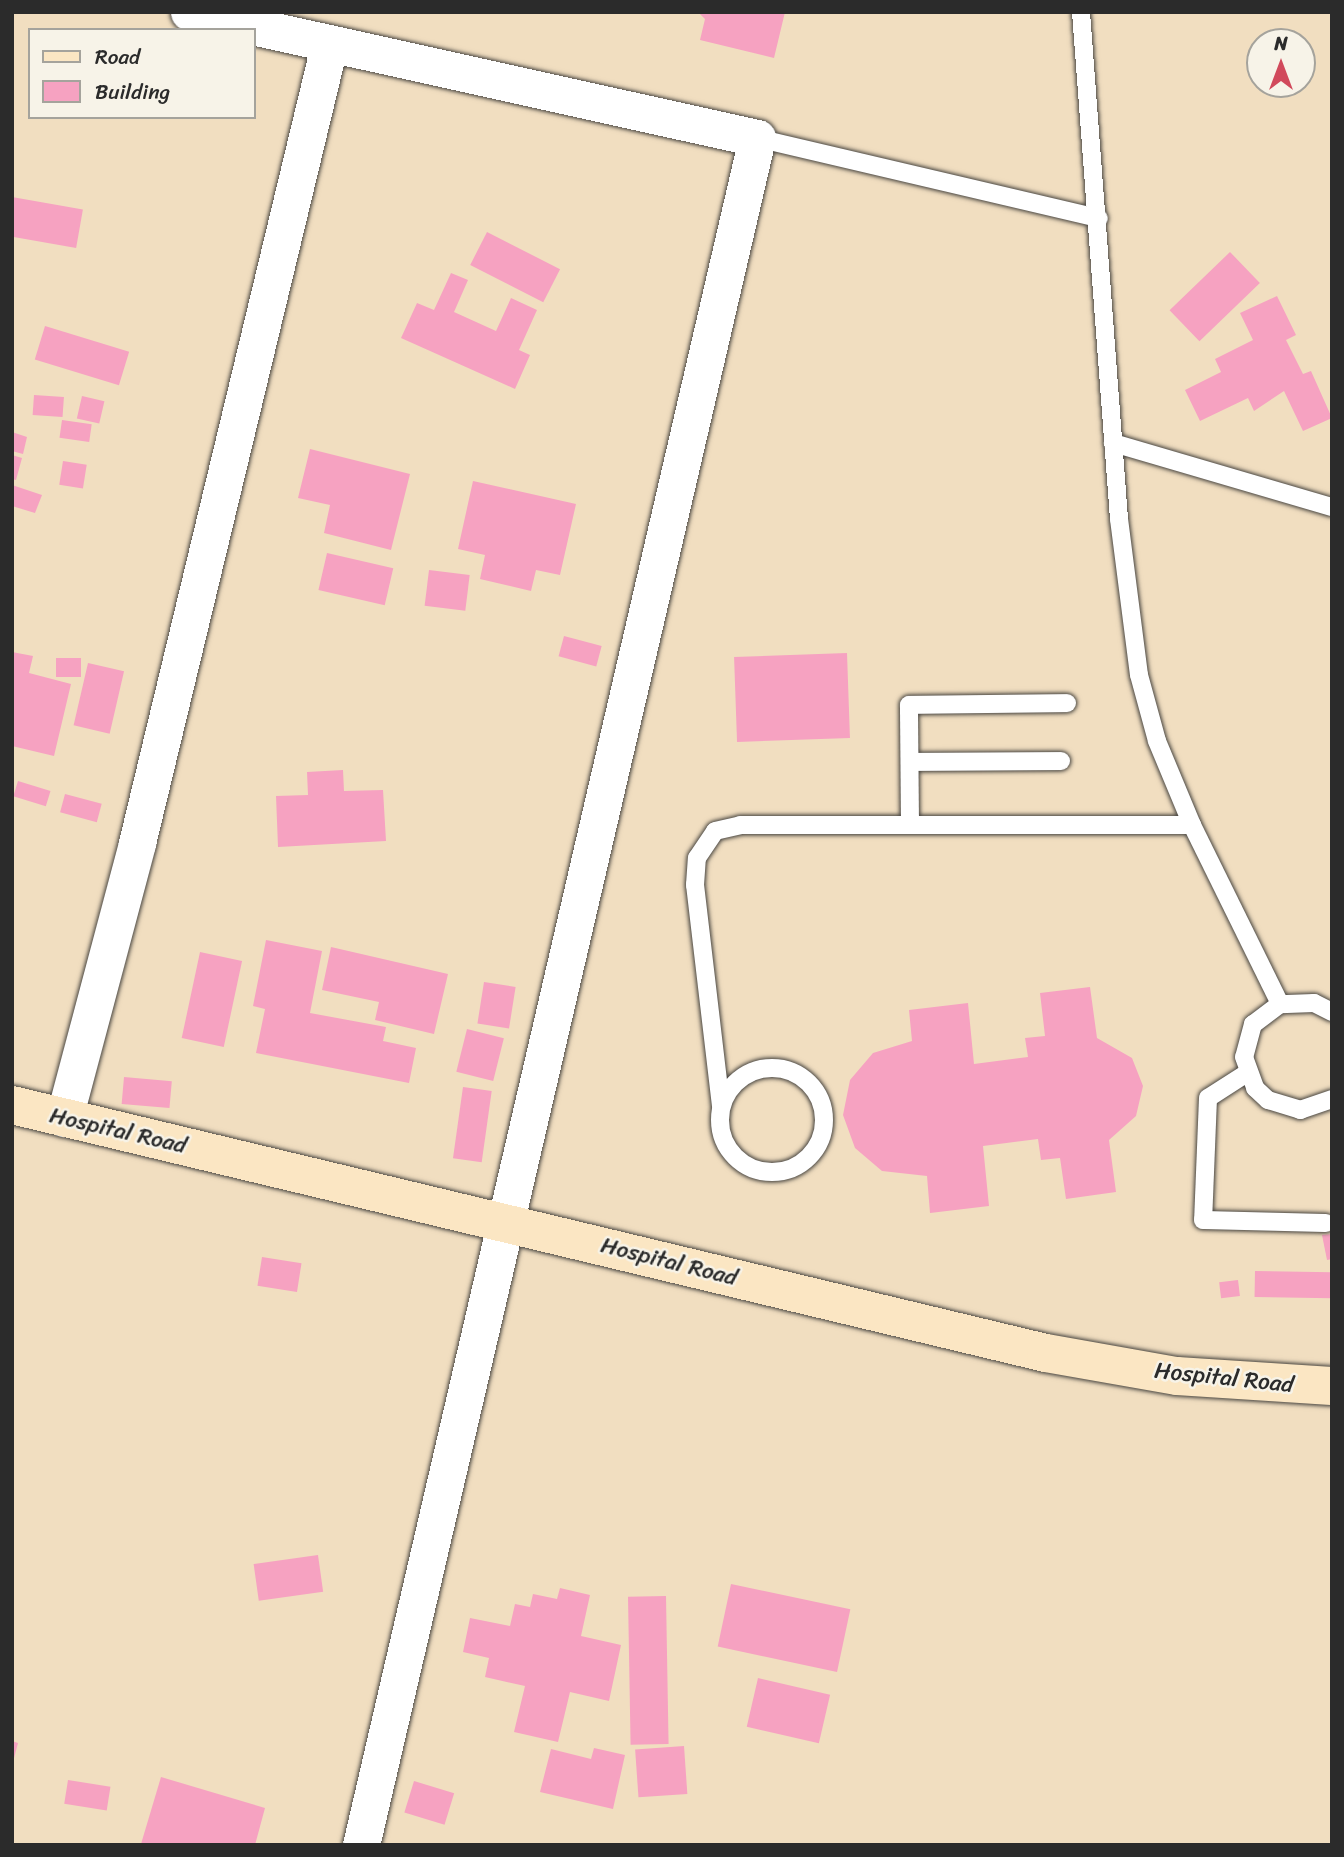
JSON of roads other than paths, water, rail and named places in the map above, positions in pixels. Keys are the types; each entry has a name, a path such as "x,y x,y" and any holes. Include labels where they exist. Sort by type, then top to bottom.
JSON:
{"street":[{"path":"189,12 255,28"},
{"path":"256,28 757,138 509,1224 361,1845"},
{"path":"64,1118 137,844 329,46"},
{"name":"Hospital Road","path":"12,1105 1046,1353 1177,1376 1332,1386"}],"lane":[{"path":"1081,12 1099,218 1113,443 1139,675 1157,741 1192,825 1280,1004"},
{"path":"757,138 1099,218"},
{"path":"1113,443 1332,507"},
{"path":"910,825 909,705 1067,704"},
{"path":"910,762 1061,761"},
{"path":"721,1106 742,1077 776,1068 794,1073 820,1098 822,1134 801,1163 785,1171 758,1170 734,1157 724,1142 695,885 706,839 740,825 1192,825"},
{"path":"1332,1012 1314,1003 1280,1004 1253,1024 1244,1056 1247,1073 1255,1088 1283,1108 1317,1107 1332,1099"},
{"path":"1247,1073 1208,1098 1203,1220 1325,1223"}]}
